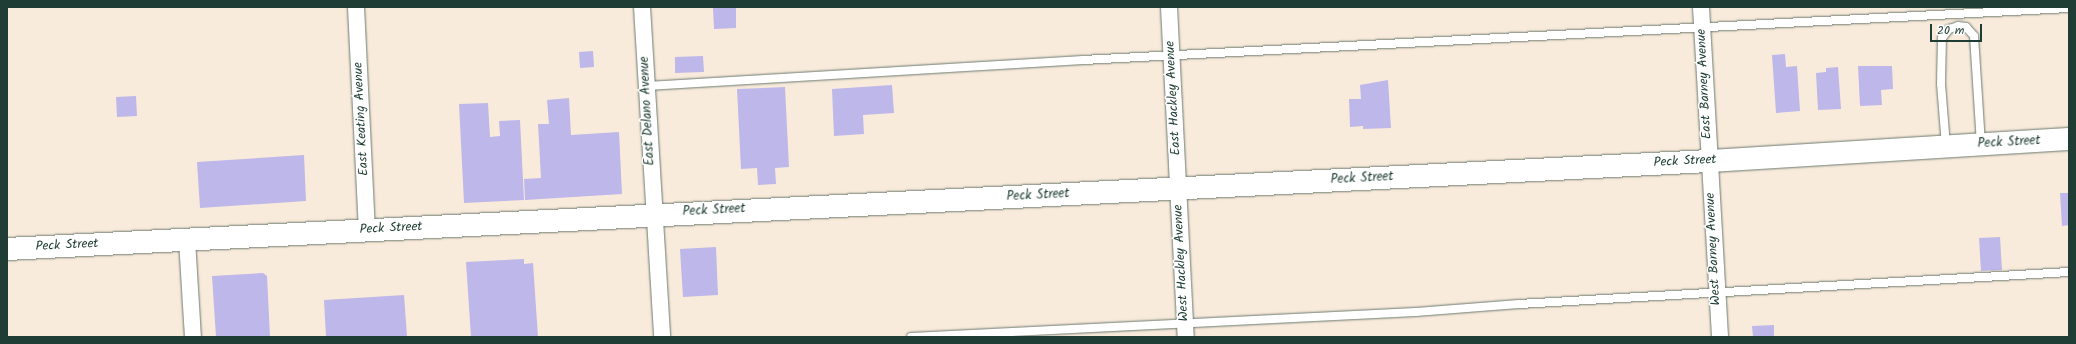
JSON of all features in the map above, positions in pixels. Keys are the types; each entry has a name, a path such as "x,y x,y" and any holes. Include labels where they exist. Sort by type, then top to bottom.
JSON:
{"street":[{"name":"East Keating Avenue","path":"356,7 367,231"},
{"name":"East Delano Avenue","path":"642,7 662,337"},
{"name":"East Hackley Avenue","path":"1169,7 1179,189"},
{"name":"East Barney Avenue","path":"1701,7 1709,161"},
{"name":"Peck Street","path":"7,249 367,231 654,214 1179,189 1709,161 2069,139"},
{"name":"West Barney Avenue","path":"1709,161 1720,337"},
{"name":"West Hackley Avenue","path":"1179,189 1186,329"},
{"path":"187,240 193,337"}],"lane":[{"path":"647,86 1172,56 2069,8"},
{"path":"1946,147 1940,51 1942,38 1949,29 1958,26 1966,27 1974,36 1981,145"},
{"path":"911,337 1186,329 1630,297 1717,294 2069,272"}],"building":[{"path":"713,7 736,7 736,28 714,29"},
{"path":"593,51 594,67 580,68 579,52"},
{"path":"1785,54 1786,67 1797,66 1800,111 1776,113 1772,55"},
{"path":"703,56 704,72 675,73 675,57"},
{"path":"1858,66 1892,66 1893,89 1881,90 1882,105 1860,106"},
{"path":"1838,67 1841,109 1818,110 1816,73 1826,72 1826,68"},
{"path":"1388,80 1391,128 1363,129 1363,126 1350,127 1349,99 1361,99 1360,85"},
{"path":"892,85 894,113 863,115 864,134 834,136 832,89"},
{"path":"785,87 789,167 775,168 776,184 758,185 757,168 741,169 737,89"},
{"path":"136,96 137,116 117,117 116,97"},
{"path":"569,98 571,135 619,132 622,194 525,200 524,179 541,178 538,124 549,124 547,100"},
{"path":"488,103 490,137 500,136 499,121 520,120 524,200 464,203 459,104"},
{"path":"304,155 306,201 200,208 197,162"},
{"path":"2060,193 2069,193 2069,225 2062,226"},
{"path":"2000,237 2002,270 1981,271 1979,238"},
{"path":"716,247 718,295 683,297 680,249"},
{"path":"524,259 524,264 533,263 538,337 471,337 466,262"},
{"path":"263,273 267,276 270,337 216,337 212,276"},
{"path":"404,295 407,336 326,337 324,300"},
{"path":"1774,325 1774,337 1753,337 1752,326"}]}
